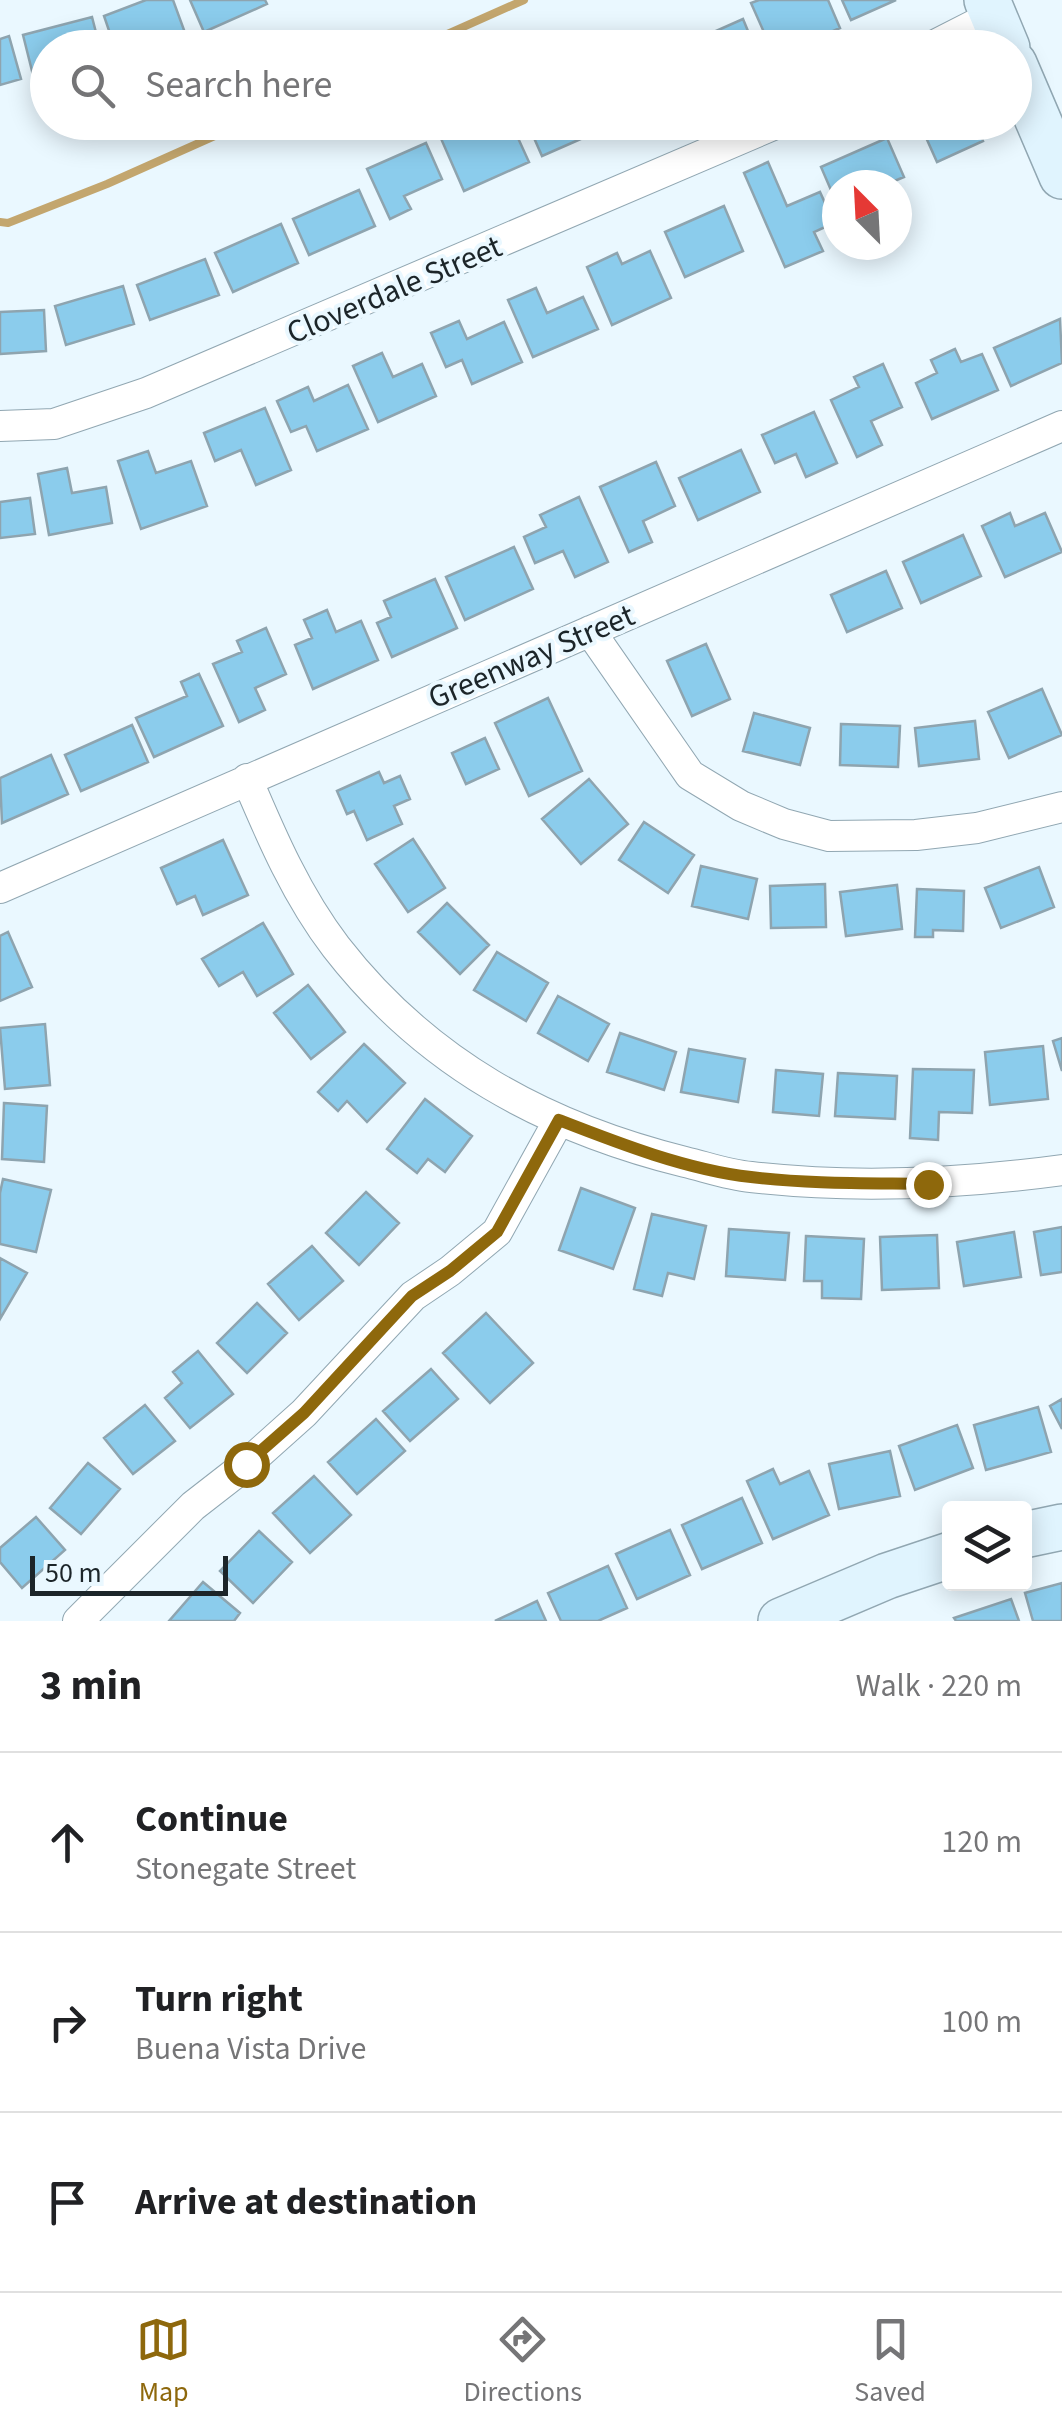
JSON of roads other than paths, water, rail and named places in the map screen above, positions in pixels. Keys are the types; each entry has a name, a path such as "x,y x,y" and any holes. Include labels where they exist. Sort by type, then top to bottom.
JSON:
{"street":[{"path":"1032,106 1062,176"},
{"name":"Cloverdale Street","path":"0,426 54,424 146,393 738,140"},
{"name":"Greenway Street","path":"0,888 1062,426"},
{"path":"590,631 690,774 741,806 784,824 829,836 916,835 977,828 1062,807"},
{"path":"247,779 302,896 336,947 425,1042 511,1098 629,1148 748,1177 928,1184 1062,1170"},
{"path":"78,1621 192,1506 304,1413 412,1296 497,1232 559,1120"},
{"path":"1032,1533 1062,1527"},
{"path":"780,1621 887,1576 942,1559"}],"waterway":[{"path":"456,30 524,0"},
{"path":"0,222 8,223 107,184 206,140"}]}
